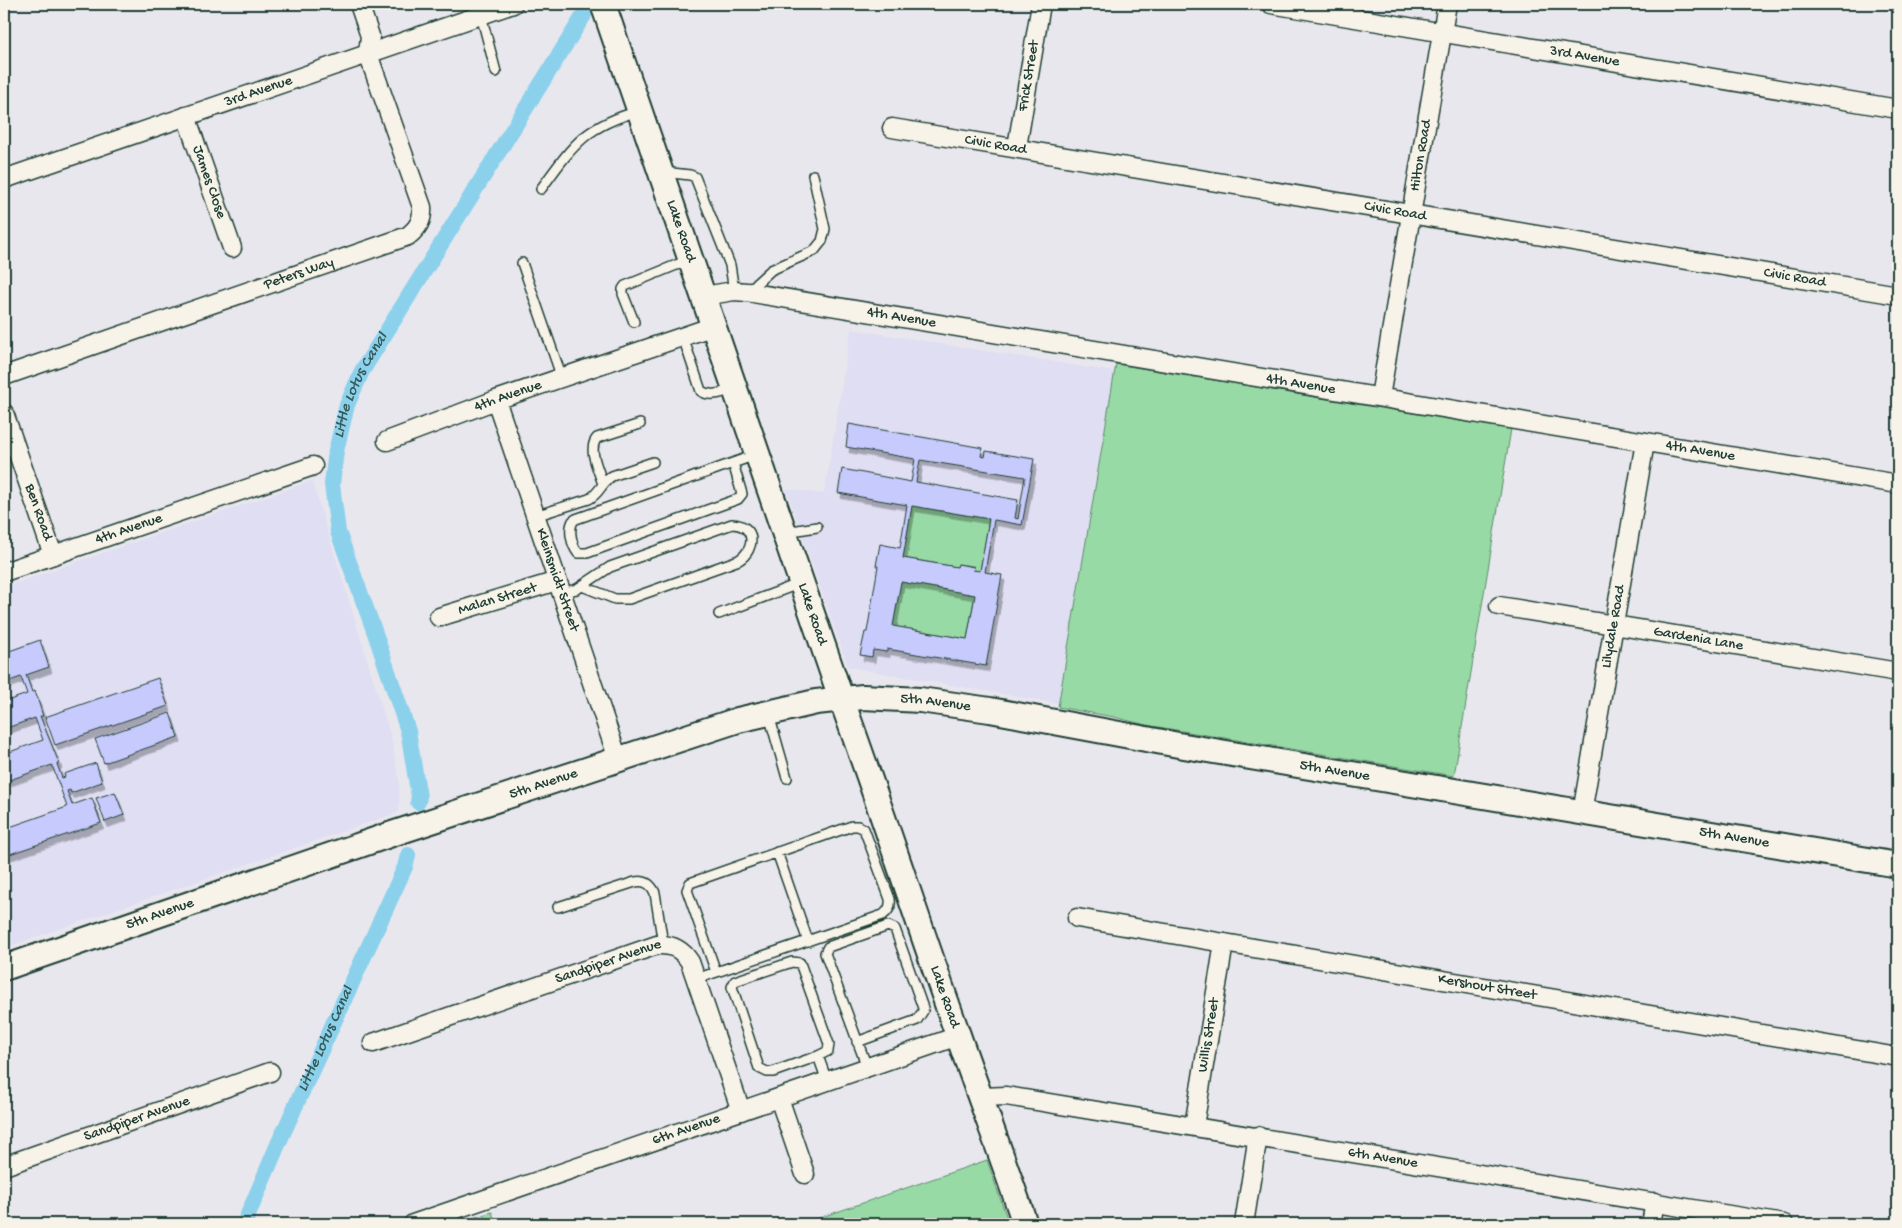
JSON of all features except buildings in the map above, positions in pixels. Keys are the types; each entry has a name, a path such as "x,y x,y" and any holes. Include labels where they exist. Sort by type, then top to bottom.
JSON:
{"main road":[{"name":"Lake Road","path":"603,4 841,698 1025,1224"},
{"name":"5th Avenue","path":"4,968 392,834 738,720 768,712 841,698 912,699 990,710 1193,748 1898,865"}],"street":[{"path":"359,4 370,36 368,54"},
{"name":"3rd Avenue","path":"4,179 513,4"},
{"name":"Frick Street","path":"1017,147 1041,4"},
{"name":"3rd Avenue","path":"1271,4 1898,109"},
{"name":"Hilton Road","path":"1380,397 1447,4"},
{"name":"Peters Way","path":"4,376 389,243 414,232 420,224 422,207 368,54"},
{"name":"James Close","path":"186,116 232,248"},
{"name":"Civic Road","path":"892,128 1017,147 1898,295"},
{"name":"4th Avenue","path":"704,296 740,291 1898,484"},
{"name":"4th Avenue","path":"387,441 496,400 714,326"},
{"name":"Kleinsmidt Street","path":"496,400 618,759"},
{"name":"Ben Road","path":"4,413 53,555"},
{"name":"Lilydale Road","path":"1582,813 1645,442"},
{"name":"4th Avenue","path":"4,572 313,466"},
{"name":"Malan Street","path":"439,617 559,587"},
{"name":"Gardenia Lane","path":"1499,606 1898,672"},
{"name":"Kershout Street","path":"1077,918 1898,1057"},
{"name":"Willis Street","path":"1194,1126 1224,943"},
{"name":"Sandpiper Avenue","path":"372,1043 663,944 674,947 686,956 696,979 741,1111"},
{"name":"6th Avenue","path":"413,1224 958,1036"},
{"name":"Sandpiper Avenue","path":"4,1166 270,1072"},
{"name":"6th Avenue","path":"982,1097 1006,1096 1784,1224"},
{"path":"779,1098 804,1174"},
{"path":"1244,1224 1258,1136"},
{"path":"1651,1224 1654,1202"}],"lane":[{"path":"481,15 496,72"},
{"path":"541,190 568,152 588,132 613,120 640,111"},
{"path":"660,172 695,177 740,291 771,270 814,251 822,241 825,229 813,175"},
{"path":"634,322 624,294 623,289 625,286 691,259"},
{"path":"522,263 562,378"},
{"path":"682,336 701,391 708,395 719,394 735,388"},
{"path":"603,484 592,449 594,441 597,438 640,424"},
{"path":"733,463 742,494 738,499 587,553 578,553 576,550 570,530 573,521 576,519 758,454"},
{"path":"535,516 589,499 612,476 653,462"},
{"path":"559,587 582,586 615,598 629,599 739,560 746,556 750,550 751,538 743,526 732,524 610,567 582,586"},
{"path":"784,532 817,528"},
{"path":"719,614 802,583"},
{"path":"768,712 787,778"},
{"path":"696,979 884,915 890,907 890,900 866,832 861,827 852,826 694,881 688,886 687,890 716,972"},
{"path":"777,852 808,941"},
{"path":"558,907 635,882 645,882 650,885 655,893 663,944"},
{"path":"857,1042 917,1020 922,1012 923,1008 895,929 892,926 828,947 826,953 857,1042 866,1067"},
{"path":"792,962 800,963 829,1044 828,1051 818,1056 773,1072 767,1072 759,1068 732,987 735,981 792,962"},
{"path":"818,1056 827,1081"}],"shaded area":[{"path":"851,329 1115,372 1059,704 848,667 786,489 824,494"},
{"path":"312,481 391,737 399,780 399,812 4,948 4,587"}],"green space":[{"path":"1116,364 1511,429 1454,776 1146,725 1058,707"},
{"path":"912,506 989,519 980,571 973,570 974,566 958,564 957,567 903,558"},
{"path":"901,582 975,595 967,639 893,626"},
{"path":"987,1160 1009,1224 802,1224"},
{"path":"492,1212 496,1224 454,1224"}],"waterway":[{"name":"Little Lotus Canal","path":"418,802 419,797 408,731 338,532 332,484 336,451 347,405 362,371 584,15"},
{"name":"Little Lotus Canal","path":"244,1224 279,1142 405,867 408,855"}]}
